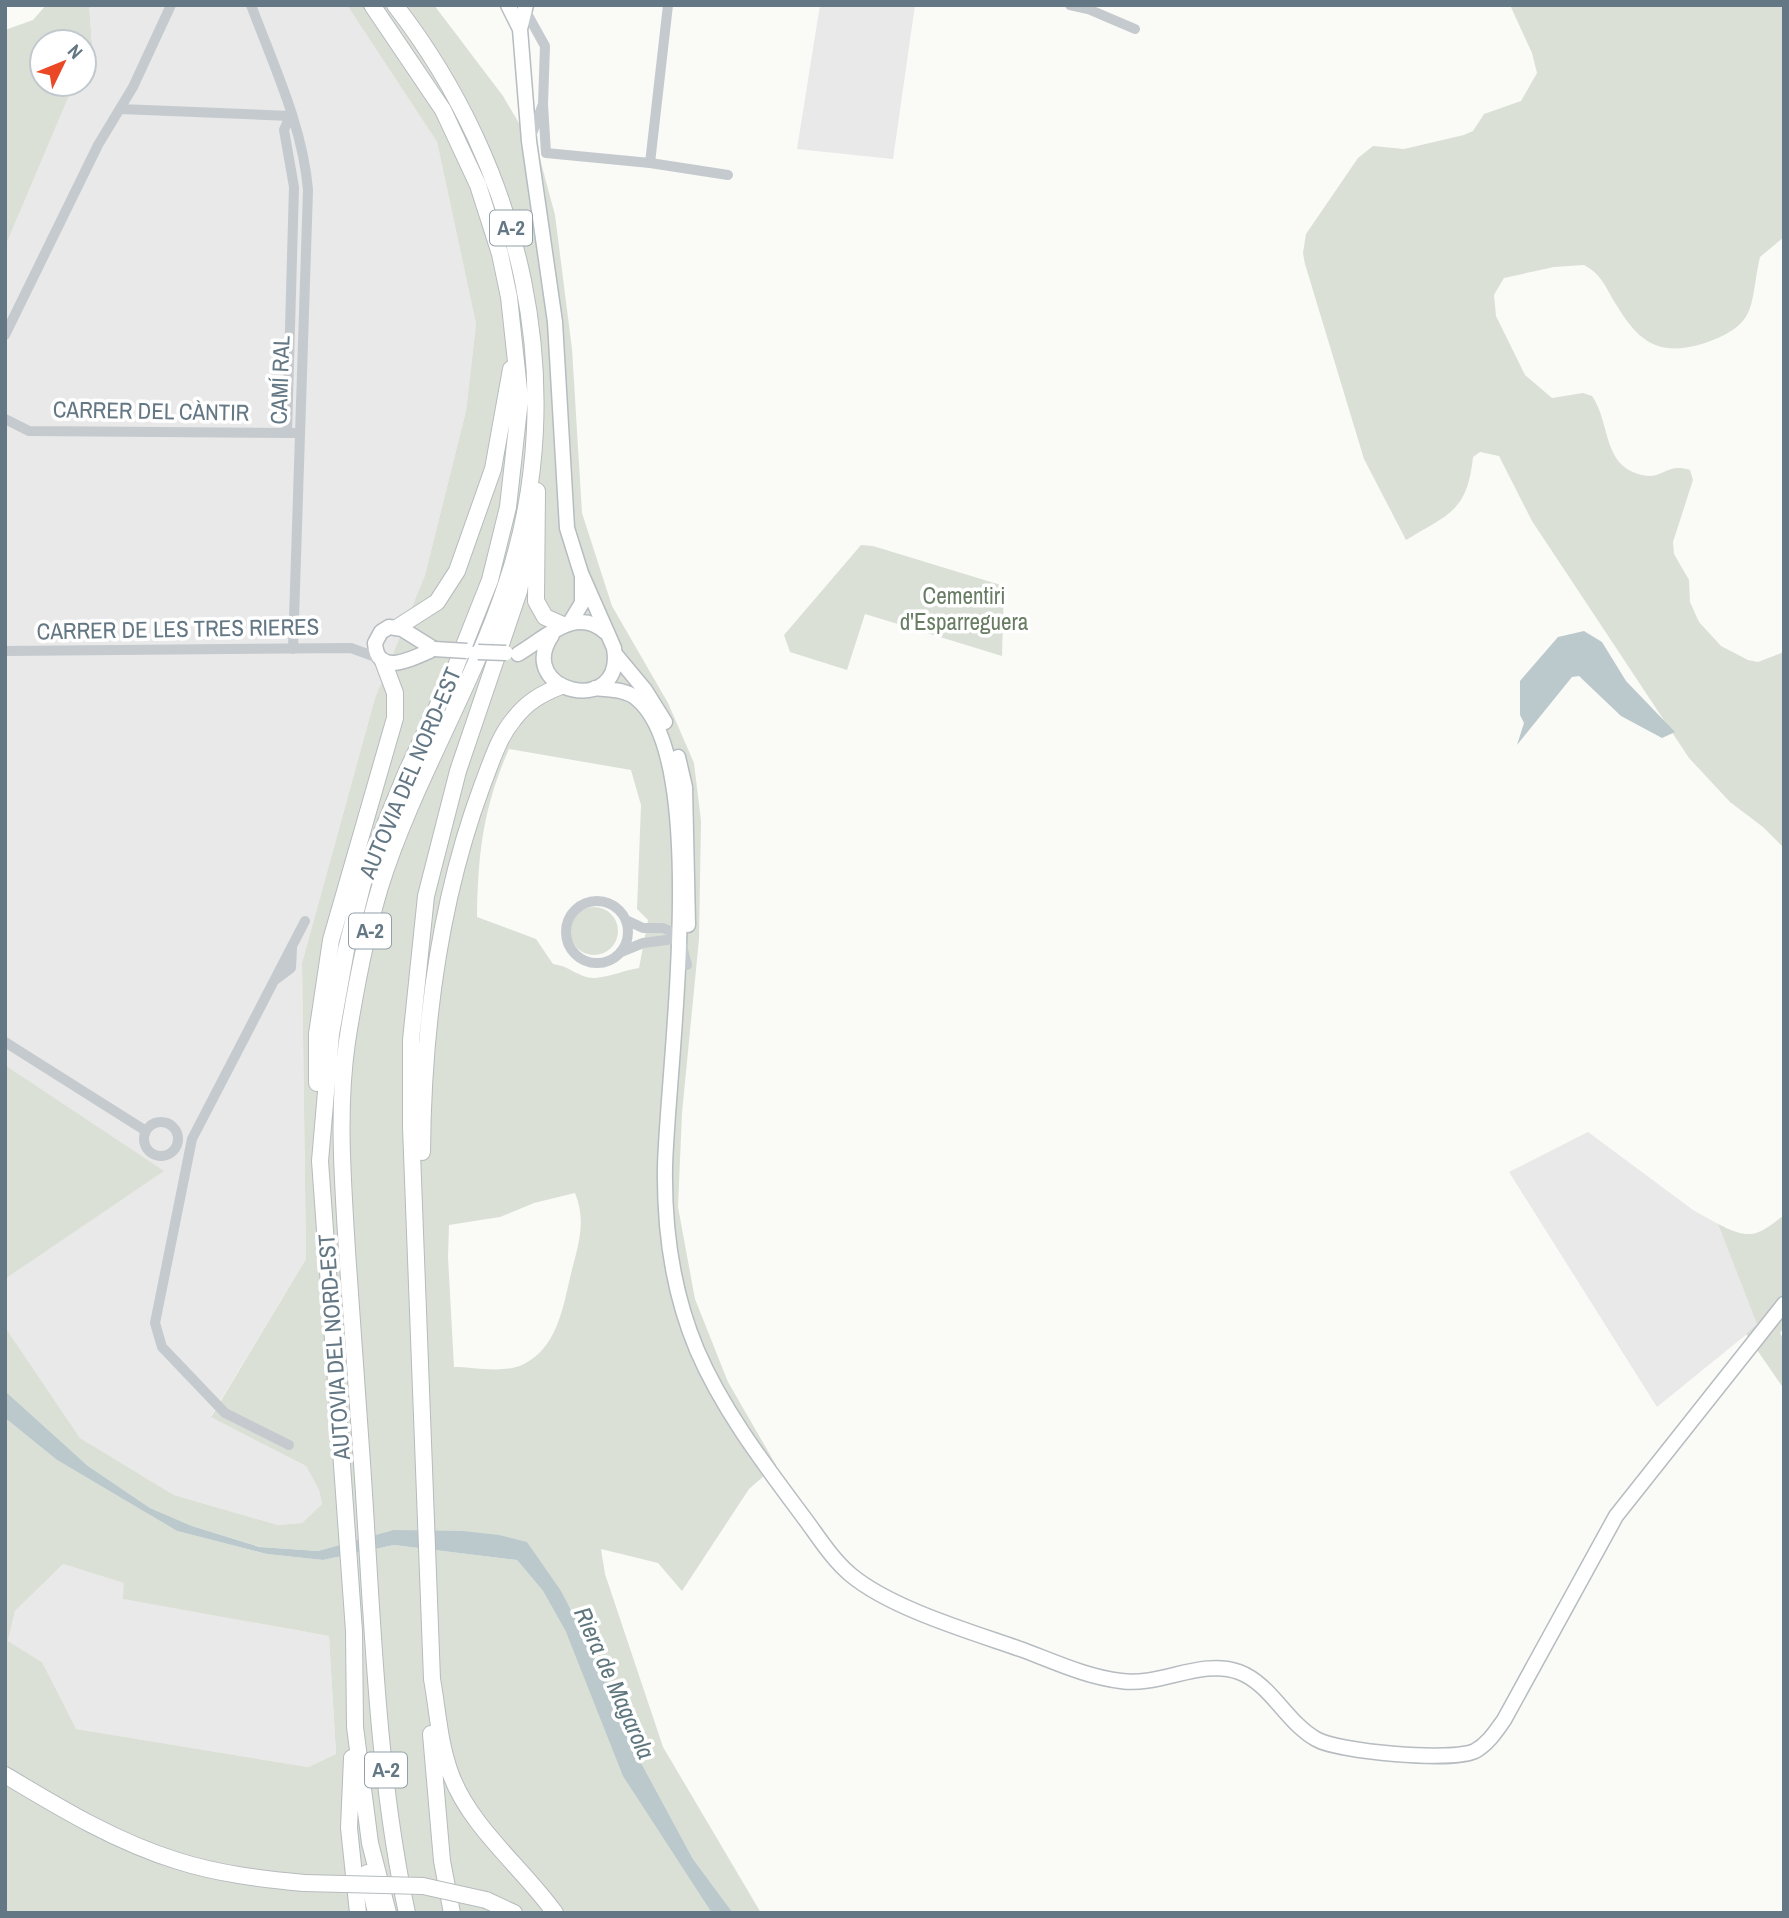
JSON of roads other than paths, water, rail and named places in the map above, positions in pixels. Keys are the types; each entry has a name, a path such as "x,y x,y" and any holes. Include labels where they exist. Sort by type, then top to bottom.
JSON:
{"highway":[{"name":"AUTOVIA DEL NORD-EST","path":"372,5 443,110 478,185 502,264 510,305 520,399 513,473 501,540 490,580 454,671 407,771 366,871 345,950 332,1023 320,1161 354,1631 355,1727 370,1843 388,1913"},
{"name":"AUTOVIA DEL NORD-EST","path":"395,5 439,67 475,132 512,233 533,327 538,401 529,503 501,600 471,678 423,778 380,887 346,1048 342,1166 356,1385 389,1818 407,1913"},
{"path":"404,632 436,602 457,571 493,469 508,374 514,360"},
{"path":"533,477 539,500 536,601 545,617 562,627"},
{"path":"529,503 528,551 519,591 473,723 438,840 426,896 416,967 411,1040 411,1127 432,1679 442,1749 452,1778 484,1828 555,1913"},
{"path":"320,1161 317,1034 331,940 395,718 395,693 382,660"},
{"path":"421,1343 423,1102 426,1047 443,934 464,841 494,754 508,727 528,703 561,687"},
{"path":"432,1679 429,1695 434,1791 452,1913"},
{"path":"355,1727 348,1789 349,1828 358,1913"},
{"path":"5,1775 75,1816 176,1861 237,1874 304,1883 423,1886 486,1900 514,1913"},
{"path":"362,1783 361,1837 376,1913"},
{"path":"486,1900 503,1913"}],"main road":[{"path":"508,5 520,29"},
{"path":"525,7 520,29 528,141 555,322 567,528 581,573 615,654 664,719 681,767 684,908 682,964 665,1165 667,1225 678,1291 695,1346 743,1431 846,1571 870,1589 912,1608 1109,1679 1140,1682 1207,1671 1234,1670 1257,1683 1315,1739 1352,1749 1448,1756 1475,1751 1487,1742 1504,1720 1616,1516 1784,1304"},
{"path":"547,670 544,655 582,603 581,573"},
{"path":"512,654 562,627 592,623 607,633"},
{"path":"434,649 404,632 385,629 377,637 375,648 382,660 394,664 434,649 512,654 547,670 561,687 582,692 595,688 619,691 636,698 654,721 667,750 676,809 684,908 679,935 682,964"},
{"path":"404,632 412,650 406,660"},
{"path":"595,688 613,670 615,654"}],"street":[{"path":"5,335 98,145 121,109 170,5"},
{"name":"CAMÍ RAL","path":"251,5 303,157 308,190 293,649"},
{"path":"650,163 668,5"},
{"path":"1070,5 1088,7 1135,29"},
{"path":"525,7 545,46 543,104 546,153 650,163 728,175"},
{"path":"528,141 543,104"},
{"path":"121,109 290,116"},
{"name":"CAMÍ RAL","path":"287,433 294,187 284,130 290,116"},
{"name":"CARRER DEL CÀNTIR","path":"5,419 29,431 299,433"},
{"name":"CARRER DE LES TRES RIERES","path":"5,651 351,648 377,637"},
{"name":"CARRER DE LES TRES RIERES","path":"351,648 382,660"},
{"path":"599,900 617,907 626,919 651,930 663,928 679,935 662,942 643,943 605,962 596,963 578,957 567,942 566,923 580,905 599,900"},
{"path":"663,928 684,908"},
{"path":"621,952 628,936 626,919"},
{"path":"289,1445 225,1413 162,1347 155,1333 159,1293 189,1148 196,1129 305,921"},
{"path":"662,942 682,964"},
{"path":"5,1042 146,1131"}],"park label":[{"name":"Cementiri d'Esparreguera","path":"964,609"}],"water label":[{"name":"Riera de Magarola","path":"614,1683"}]}
